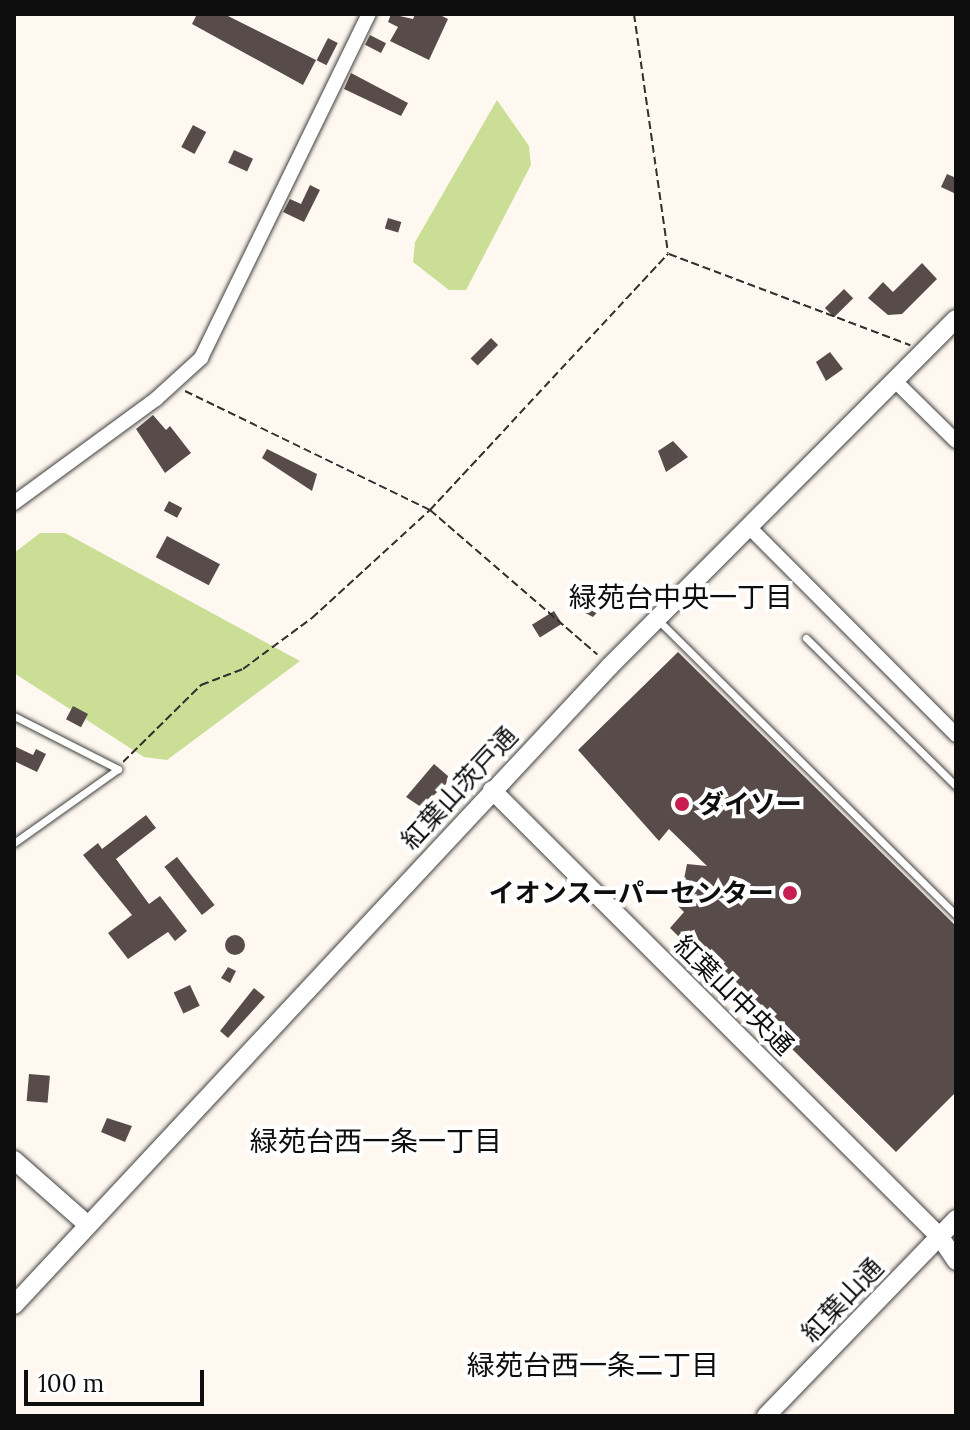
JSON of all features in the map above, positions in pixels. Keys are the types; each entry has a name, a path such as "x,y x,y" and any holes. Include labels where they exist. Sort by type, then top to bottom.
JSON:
{"street":[{"path":"14,503 172,385 201,358 220,326 369,14"},
{"name":"紅葉山茨戸通","path":"14,1305 610,666 924,350 953,328"},
{"path":"894,380 956,441"},
{"path":"748,526 956,735"},
{"name":"紅葉山中央通","path":"492,790 940,1237 956,1261"},
{"path":"14,1160 88,1225"},
{"name":"紅葉山通","path":"766,1416 956,1219"}],"lane":[{"path":"657,618 956,915"},
{"path":"806,638 956,786"},
{"path":"14,716 118,769 14,843"}],"path":[{"path":"634,14 668,254"},
{"path":"668,254 924,350"},
{"path":"118,769 132,748 201,685 243,669 312,618 430,510 668,254"},
{"path":"172,385 430,510 488,555 610,666"}],"green space":[{"path":"497,100 529,146 531,165 466,290 449,290 413,262 415,242"},
{"path":"40,533 65,533 300,661 167,760 144,757 14,673 14,553"}],"building":[{"path":"197,14 224,14 316,60 303,85 192,24"},
{"path":"391,14 413,19 415,14 438,14 448,19 429,60 390,41 398,27 388,22"},
{"path":"370,35 386,43 381,53 365,45"},
{"path":"328,38 338,43 326,65 317,60"},
{"path":"351,73 408,103 401,116 344,89"},
{"path":"193,125 206,132 195,154 181,147"},
{"path":"234,150 253,159 247,172 228,163"},
{"path":"947,174 956,178 956,194 941,187"},
{"path":"310,185 320,190 304,222 283,212 290,199 301,204"},
{"path":"388,218 401,222 398,233 385,229"},
{"path":"922,263 937,279 902,314 888,315 868,298 883,282 893,292"},
{"path":"844,289 853,298 834,317 825,308"},
{"path":"491,338 498,345 478,366 470,359"},
{"path":"830,352 843,369 826,381 816,362"},
{"path":"153,415 166,430 170,426 191,453 165,473 136,429"},
{"path":"673,441 688,457 666,472 658,451"},
{"path":"267,449 317,474 312,491 262,458"},
{"path":"169,501 182,508 177,518 164,511"},
{"path":"167,536 220,564 209,585 156,557"},
{"path":"583,591 601,608 593,617 570,605"},
{"path":"554,611 562,624 540,637 532,625"},
{"path":"678,652 956,926 956,1092 896,1152 670,928 684,912 678,906 700,883 684,879 687,864 707,866 669,829 659,841 578,750"},
{"path":"73,706 88,714 81,727 66,719"},
{"path":"14,746 33,755 36,749 46,754 37,772 14,761"},
{"path":"434,764 448,776 446,784 421,807 406,797"},
{"path":"146,815 156,828 116,859 149,904 160,896 187,931 175,941 168,932 128,959 108,933 132,915 83,855 98,843 102,849"},
{"path":"177,857 215,905 202,915 164,867"},
{"path":"235,935 242,938 245,945 242,952 235,955 228,952 225,945 228,938"},
{"path":"228,967 236,971 230,983 221,978"},
{"path":"190,985 200,1006 183,1013 174,993"},
{"path":"254,988 265,997 228,1038 220,1031"},
{"path":"29,1074 50,1076 48,1103 27,1101"},
{"path":"107,1118 132,1126 125,1142 101,1132"}],"place":[{"name":"ダイソー","path":"682,804"},
{"name":"イオンスーパーセンター","path":"790,893"}],"district":[{"name":"緑苑台中央一丁目","path":"681,597"},
{"name":"緑苑台西一条一丁目","path":"376,1141"},
{"name":"緑苑台西一条二丁目","path":"593,1365"}]}
